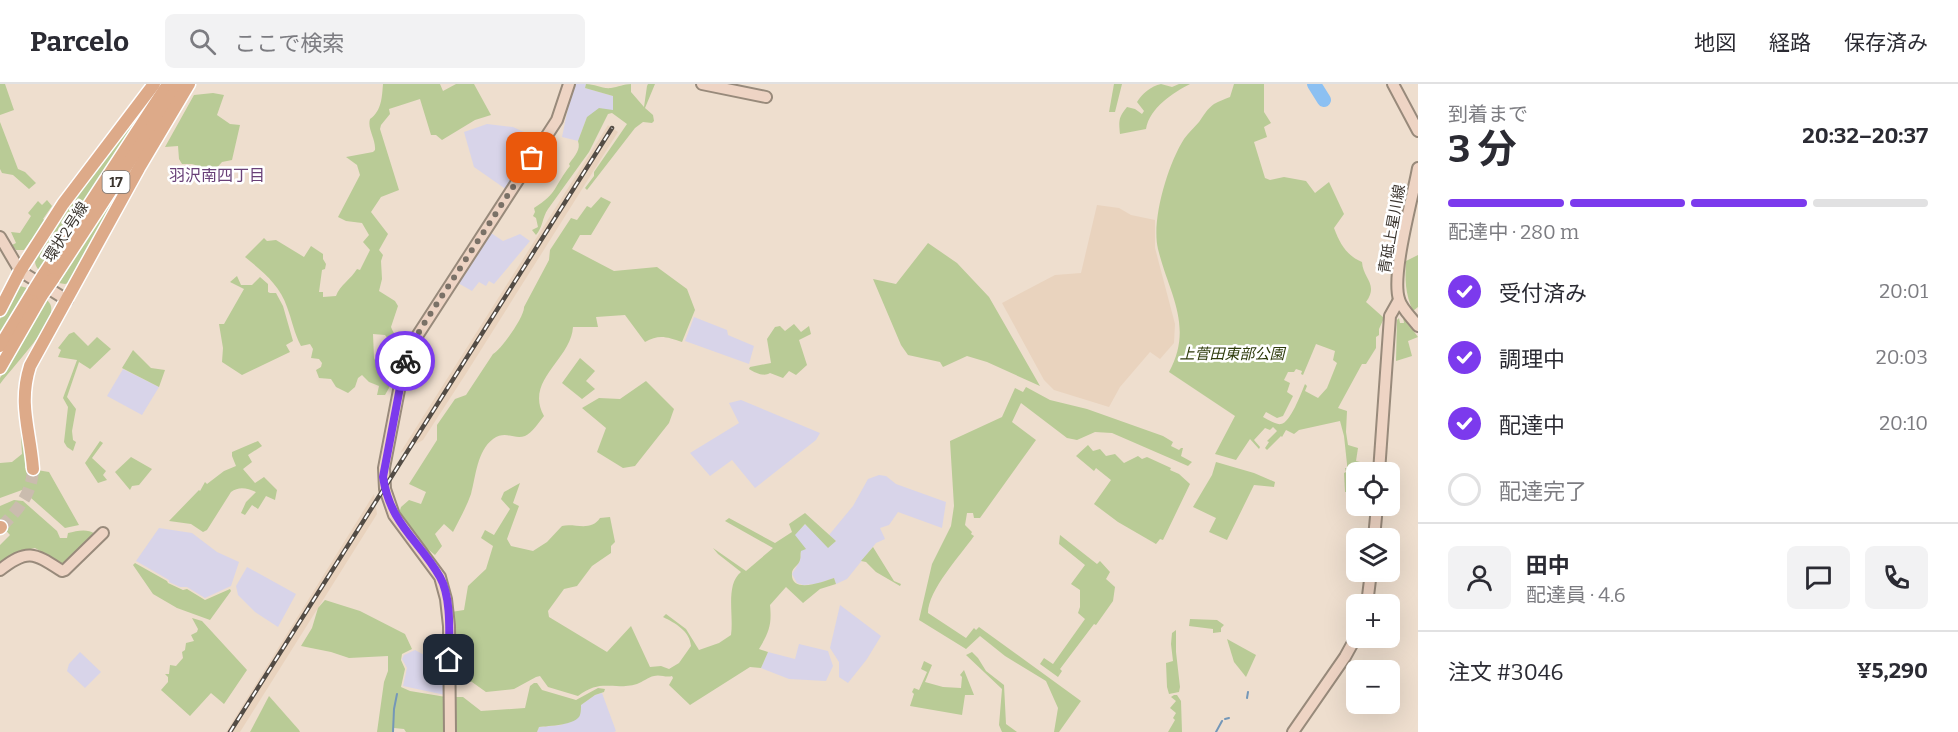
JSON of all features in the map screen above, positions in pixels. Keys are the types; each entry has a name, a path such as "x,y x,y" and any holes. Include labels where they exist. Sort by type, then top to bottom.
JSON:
{"main road":[{"path":"0,310 20,271 63,204 154,84"},
{"name":"環状2号線","path":"0,368 48,276 168,84"},
{"name":"環状2号線","path":"48,276 180,84"},
{"path":"33,469 25,415 24,384 30,366 139,168 189,84"},
{"name":"環状2号線","path":"0,346 38,293"}],"street":[{"path":"450,732 449,626 444,589 440,577 394,515 385,489 384,468 404,364 410,347 557,120 569,84"},
{"path":"702,84 766,97"},
{"path":"1394,84 1418,131"},
{"name":"青砥上星川線","path":"1380,462 1390,316 1399,300 1397,282 1418,168"},
{"path":"0,237 20,271 67,300"},
{"path":"1399,300 1418,326"},
{"path":"0,570 20,556 29,554 39,556 62,571 100,536"},
{"path":"1293,732 1349,648"}],"shaded area":[{"path":"573,84 586,84 585,88 613,96 613,110 587,117 578,141 562,137"},
{"path":"487,124 513,127 526,133 537,142 507,190 474,167 464,132"},
{"path":"608,125 618,132 467,372 423,440 400,453"},
{"path":"1097,205 1119,208 1131,215 1155,220 1155,248 1175,324 1174,343 1160,359 1150,352 1120,387 1109,407 1054,390 1044,380 1002,303 1055,275 1081,273"},
{"path":"491,233 503,241 520,234 530,241 494,284 489,281 486,286 479,282 472,291 458,283"},
{"path":"694,317 727,330 728,335 754,346 749,364 685,341"},
{"path":"123,369 159,387 142,415 107,396"},
{"path":"741,400 820,433 816,440 755,488 732,460 710,476 690,453 739,423 729,403"},
{"path":"879,475 886,476 896,484 946,502 942,528 898,512 889,525 880,528 885,539 876,543 847,579 836,584 834,578 816,584 797,583 792,574 800,561 801,550 794,535 805,524 828,547 836,541 829,535 853,506 868,479"},
{"path":"374,494 377,514 240,732 226,732"},
{"path":"159,528 192,533 217,552 239,562 231,586 205,598 187,587 180,587 169,582 136,561"},
{"path":"247,567 296,594 278,627 255,612 238,595 236,586"},
{"path":"840,605 881,636 848,683 839,677 839,662 830,648"},
{"path":"799,644 828,651 833,666 826,681 789,679 761,668 768,652 795,659"},
{"path":"415,650 443,665 445,695 403,686 407,668 402,659 404,655"},
{"path":"80,652 101,672 85,688 67,671 69,664"},
{"path":"602,693 616,731 537,732 539,727 561,725 580,715 581,705"}],"green space":[{"path":"0,84 5,84 14,110 0,115"},
{"path":"383,84 440,84 443,91 456,84 474,84 491,115 475,120 442,140 436,135 431,135 420,99 389,109 390,114 381,125 380,129 399,190 381,197 371,212 388,234 379,250 383,255 379,291 395,301 398,306 391,327 397,336 406,341 396,370 389,360 388,339 385,335 373,334 374,358 392,378 385,395 377,395 379,386 369,382 362,375 358,378 355,387 348,393 336,387 331,379 319,378 316,370 321,367 322,363 319,359 311,358 313,349 310,344 301,346 280,292 270,279 245,257 264,238 267,241 276,240 304,257 311,246 323,254 326,264 325,269 322,270 319,292 323,292 323,297 336,296 357,269 360,270 370,250 363,242 369,235 362,223 346,221 338,217 360,175 357,165 346,157 375,150 369,123 379,108"},
{"path":"586,84 611,88 631,84 631,92 644,107 647,86 655,84 645,108 653,115 654,121 652,123 643,122 635,128 587,190 585,188 594,176 594,172 627,124 612,113 608,114 589,152 548,209 536,235 532,230 538,227 536,218 533,216 534,208 552,193 570,166 578,150 578,141 587,117 599,108 613,110 613,96 585,88"},
{"path":"1114,84 1122,84 1115,112 1109,112"},
{"path":"1161,84 1172,87 1179,84 1190,84 1157,107 1146,129 1120,134 1120,120 1127,107 1142,114 1144,111 1137,102 1147,91"},
{"name":"上菅田東部公園","path":"1234,84 1264,84 1264,112 1271,123 1264,127 1267,137 1254,142 1265,178 1270,180 1284,177 1306,181 1315,193 1329,182 1344,214 1334,228 1336,234 1348,253 1362,262 1371,286 1370,296 1366,302 1384,318 1379,335 1376,337 1376,348 1366,364 1362,364 1338,408 1347,411 1348,445 1358,448 1356,461 1360,462 1347,462 1340,421 1299,430 1294,434 1286,430 1282,437 1267,450 1265,448 1269,442 1267,441 1277,431 1273,427 1270,430 1265,428 1254,440 1260,447 1259,449 1250,439 1236,460 1215,454 1235,416 1169,372 1176,355 1179,325 1177,310 1158,249 1156,237 1159,208 1172,163 1184,139 1206,112 1218,102 1230,97","holes":["1316,344 1335,351 1333,360 1337,363 1327,388 1318,398 1305,391 1307,386 1305,384 1288,419 1277,424 1263,417 1266,412 1277,418 1283,416 1293,396 1287,392 1290,383 1284,380 1288,372 1294,372 1296,369 1302,371 1303,375"]},
{"path":"155,86 157,88 39,270 35,262 39,249"},
{"path":"213,93 224,95 217,115 230,124 240,125 232,160 222,162 214,171 192,164 182,164 179,159 178,146 165,147 194,95"},
{"path":"0,122 18,169 25,172 36,183 29,189 13,175 2,173 0,169"},
{"path":"137,160 72,282 59,283"},
{"path":"601,197 611,202 591,235 580,235 572,249 614,271 657,267 687,289 695,310 682,342 663,337 645,342 625,315 596,317 598,327 573,327 565,350 550,370 540,392 539,403 544,416 528,435 517,437 502,435 488,444 480,457 471,494 453,532 444,524 435,534 442,546 435,555 424,546 399,514 401,507 409,500 421,504 426,492 409,484 437,440 437,425 455,399 466,395 493,354 517,325 549,260 550,250 571,218 577,220 587,206 591,208"},
{"path":"47,200 52,206 43,219 48,223 36,242 31,240 24,250 16,250 12,245 16,243 11,232 20,233 31,216 28,213 38,201 42,205"},
{"path":"928,243 957,263 989,297 1040,386 987,362 967,356 943,367 940,362 908,355 901,345 873,279 896,284"},
{"path":"1418,255 1418,307 1413,311 1406,286 1406,261"},
{"path":"237,276 241,285 252,285 260,277 268,284 268,292 276,293 283,306 293,341 286,345 290,352 242,375 222,362 223,348 219,324 224,324 244,289 230,282"},
{"path":"20,286 27,288 0,333 0,319"},
{"path":"47,300 51,309 48,321 0,384 0,378"},
{"path":"1403,317 1418,337 1408,341 1412,356 1396,361 1397,320 1399,318 1400,323 1404,323"},
{"path":"794,324 801,332 809,326 811,334 799,340 807,365 796,375 789,371 783,378 770,373 760,374 749,369 771,363 767,339 775,327 780,326 785,331"},
{"path":"74,332 88,346 97,337 111,349 90,369 79,362 67,397 76,409 72,431 73,440 76,442 73,451 64,442 68,407 63,398 77,360 58,357 61,350 58,348 69,334"},
{"path":"133,350 151,368 165,370 159,387 122,368"},
{"path":"580,358 595,371 586,381 595,389 582,399 562,383"},
{"path":"646,381 674,409 669,423 635,466 623,468 597,452 606,428 582,408 599,398 620,399"},
{"path":"1026,387 1050,400 1087,409 1163,436 1173,442 1171,446 1179,450 1183,448 1181,456 1192,462 1188,466 1112,433 1095,432 1077,440 1067,438 1021,403 1012,422 1036,440 980,518 974,518 973,513 967,513 965,525 974,536 933,594 928,613 966,638 974,628 976,630 979,627 1081,701 1059,732 1054,732 1058,708 1046,681 1005,656 980,636 966,649 919,620 932,564 951,526 954,506 950,441 1002,417 1015,388 1023,392"},
{"path":"20,418 23,418 27,458 25,468 49,472 79,525 65,528 22,490 0,498 0,463 12,462 22,454"},
{"path":"100,441 103,443 92,458 106,471 103,475 107,480 98,483 85,463"},
{"path":"258,441 262,446 248,455 252,462 243,469 255,483 264,477 277,490 275,500 266,496 258,509 252,505 245,515 241,513 246,502 256,492 240,488 231,492 207,530 203,532 191,524 169,521 200,491 205,482 207,484 224,471 236,466 232,452"},
{"path":"1088,445 1093,451 1100,449 1106,456 1115,454 1124,463 1138,456 1142,459 1147,457 1171,468 1170,470 1179,474 1190,484 1163,540 1160,539 1156,544 1118,522 1094,504 1111,480 1096,468 1094,471 1076,456"},
{"path":"131,457 152,469 139,485 132,486 130,490 115,472"},
{"path":"1216,462 1275,482 1274,487 1254,485 1227,540 1209,532 1216,518 1193,507 1212,475"},
{"path":"1346,472 1346,492 1345,492 1344,473"},
{"path":"520,483 513,503 519,506 507,539 511,546 533,551 547,542 562,526 587,526 600,518 610,517 615,542 611,546 611,553 592,566 577,586 564,589 548,611 549,617 607,652 631,626 650,667 661,666 669,669 679,663 691,646 685,632 663,617 666,614 686,629 699,650 719,643 731,635 733,585 741,572 713,548 746,571 773,548 725,521 729,518 775,543 792,532 789,524 805,513 836,541 828,548 805,524 795,535 806,549 801,551 799,562 792,571 793,580 802,585 809,585 834,578 836,584 820,589 803,603 786,587 770,605 769,628 759,649 768,652 761,668 750,667 690,705 669,685 672,676 658,675 628,686 601,686 578,696 548,687 540,676 514,689 486,692 472,682 453,676 451,612 464,610 468,586 486,569 493,546 481,538 485,530 494,535 510,509 501,499 504,492"},
{"path":"14,500 23,501 57,531 60,538 67,538 68,533 78,531 89,531 95,534 63,564 35,548 17,552 0,563 0,545 10,535 0,524 0,506"},
{"path":"1060,535 1097,564 1100,561 1110,572 1106,579 1115,587 1113,601 1060,669 1062,671 1058,677 1040,664 1044,658 1053,664 1085,619 1078,613 1080,590 1071,584 1085,565 1059,544"},
{"path":"873,547 894,581 901,584 900,586 876,572 866,562 861,561"},
{"path":"135,563 168,583 183,590 187,589 205,600 230,589 231,591 210,620 177,608 153,594 133,565"},
{"path":"325,600 360,611 405,634 412,649 402,654 401,660 405,669 401,687 410,691 446,697 446,732 406,732 404,729 394,728 393,732 377,732 384,682 388,671 388,656 349,658 301,646 312,628 318,608"},
{"path":"192,618 202,621 247,670 224,704 211,693 190,716 161,690 168,682 165,674 169,674 170,665 176,666 183,658 182,652 185,650 186,643 194,641 191,635 198,629"},
{"path":"1190,619 1217,620 1224,625 1221,632 1213,633 1213,629 1189,626"},
{"path":"1176,630 1180,687 1179,692 1169,694 1166,663 1173,661 1172,633"},
{"path":"1227,639 1256,655 1246,677 1234,662"},
{"path":"972,652 986,671 1004,685 1006,724 1017,732 1002,732 999,725 1002,689 966,655"},
{"path":"924,661 932,665 925,682 943,687 961,688 962,677 960,675 964,670 974,695 965,695 962,715 910,706 914,688 919,690 927,672 921,669"},
{"path":"537,683 542,690 576,700 598,688 605,689 604,692 595,695 581,705 580,714 574,721 539,727 537,732 454,732 453,697 463,697 481,711 525,708 530,686"},
{"path":"1177,695 1181,701 1182,732 1168,732 1175,720 1173,718 1176,713 1170,708 1176,701 1171,697"},
{"path":"269,696 299,730 300,732 250,732"}],"waterway":[{"path":"1314,84 1324,100"},
{"path":"1247,698 1248,692"},
{"path":"393,732 397,694"},
{"path":"1225,719 1229,718"},
{"path":"1216,732 1222,721"}],"tunnel":[{"path":"1,527 27,494 33,469"}],"railway":[{"path":"230,732 612,128"}],"way so far":[{"path":"405,361 410,347 425,322 532,158"}],"district":[{"name":"羽沢南四丁目","path":"217,175"}],"route":[{"path":"405,361 383,477 394,515 440,577 446,599 449,626 449,660"}]}
